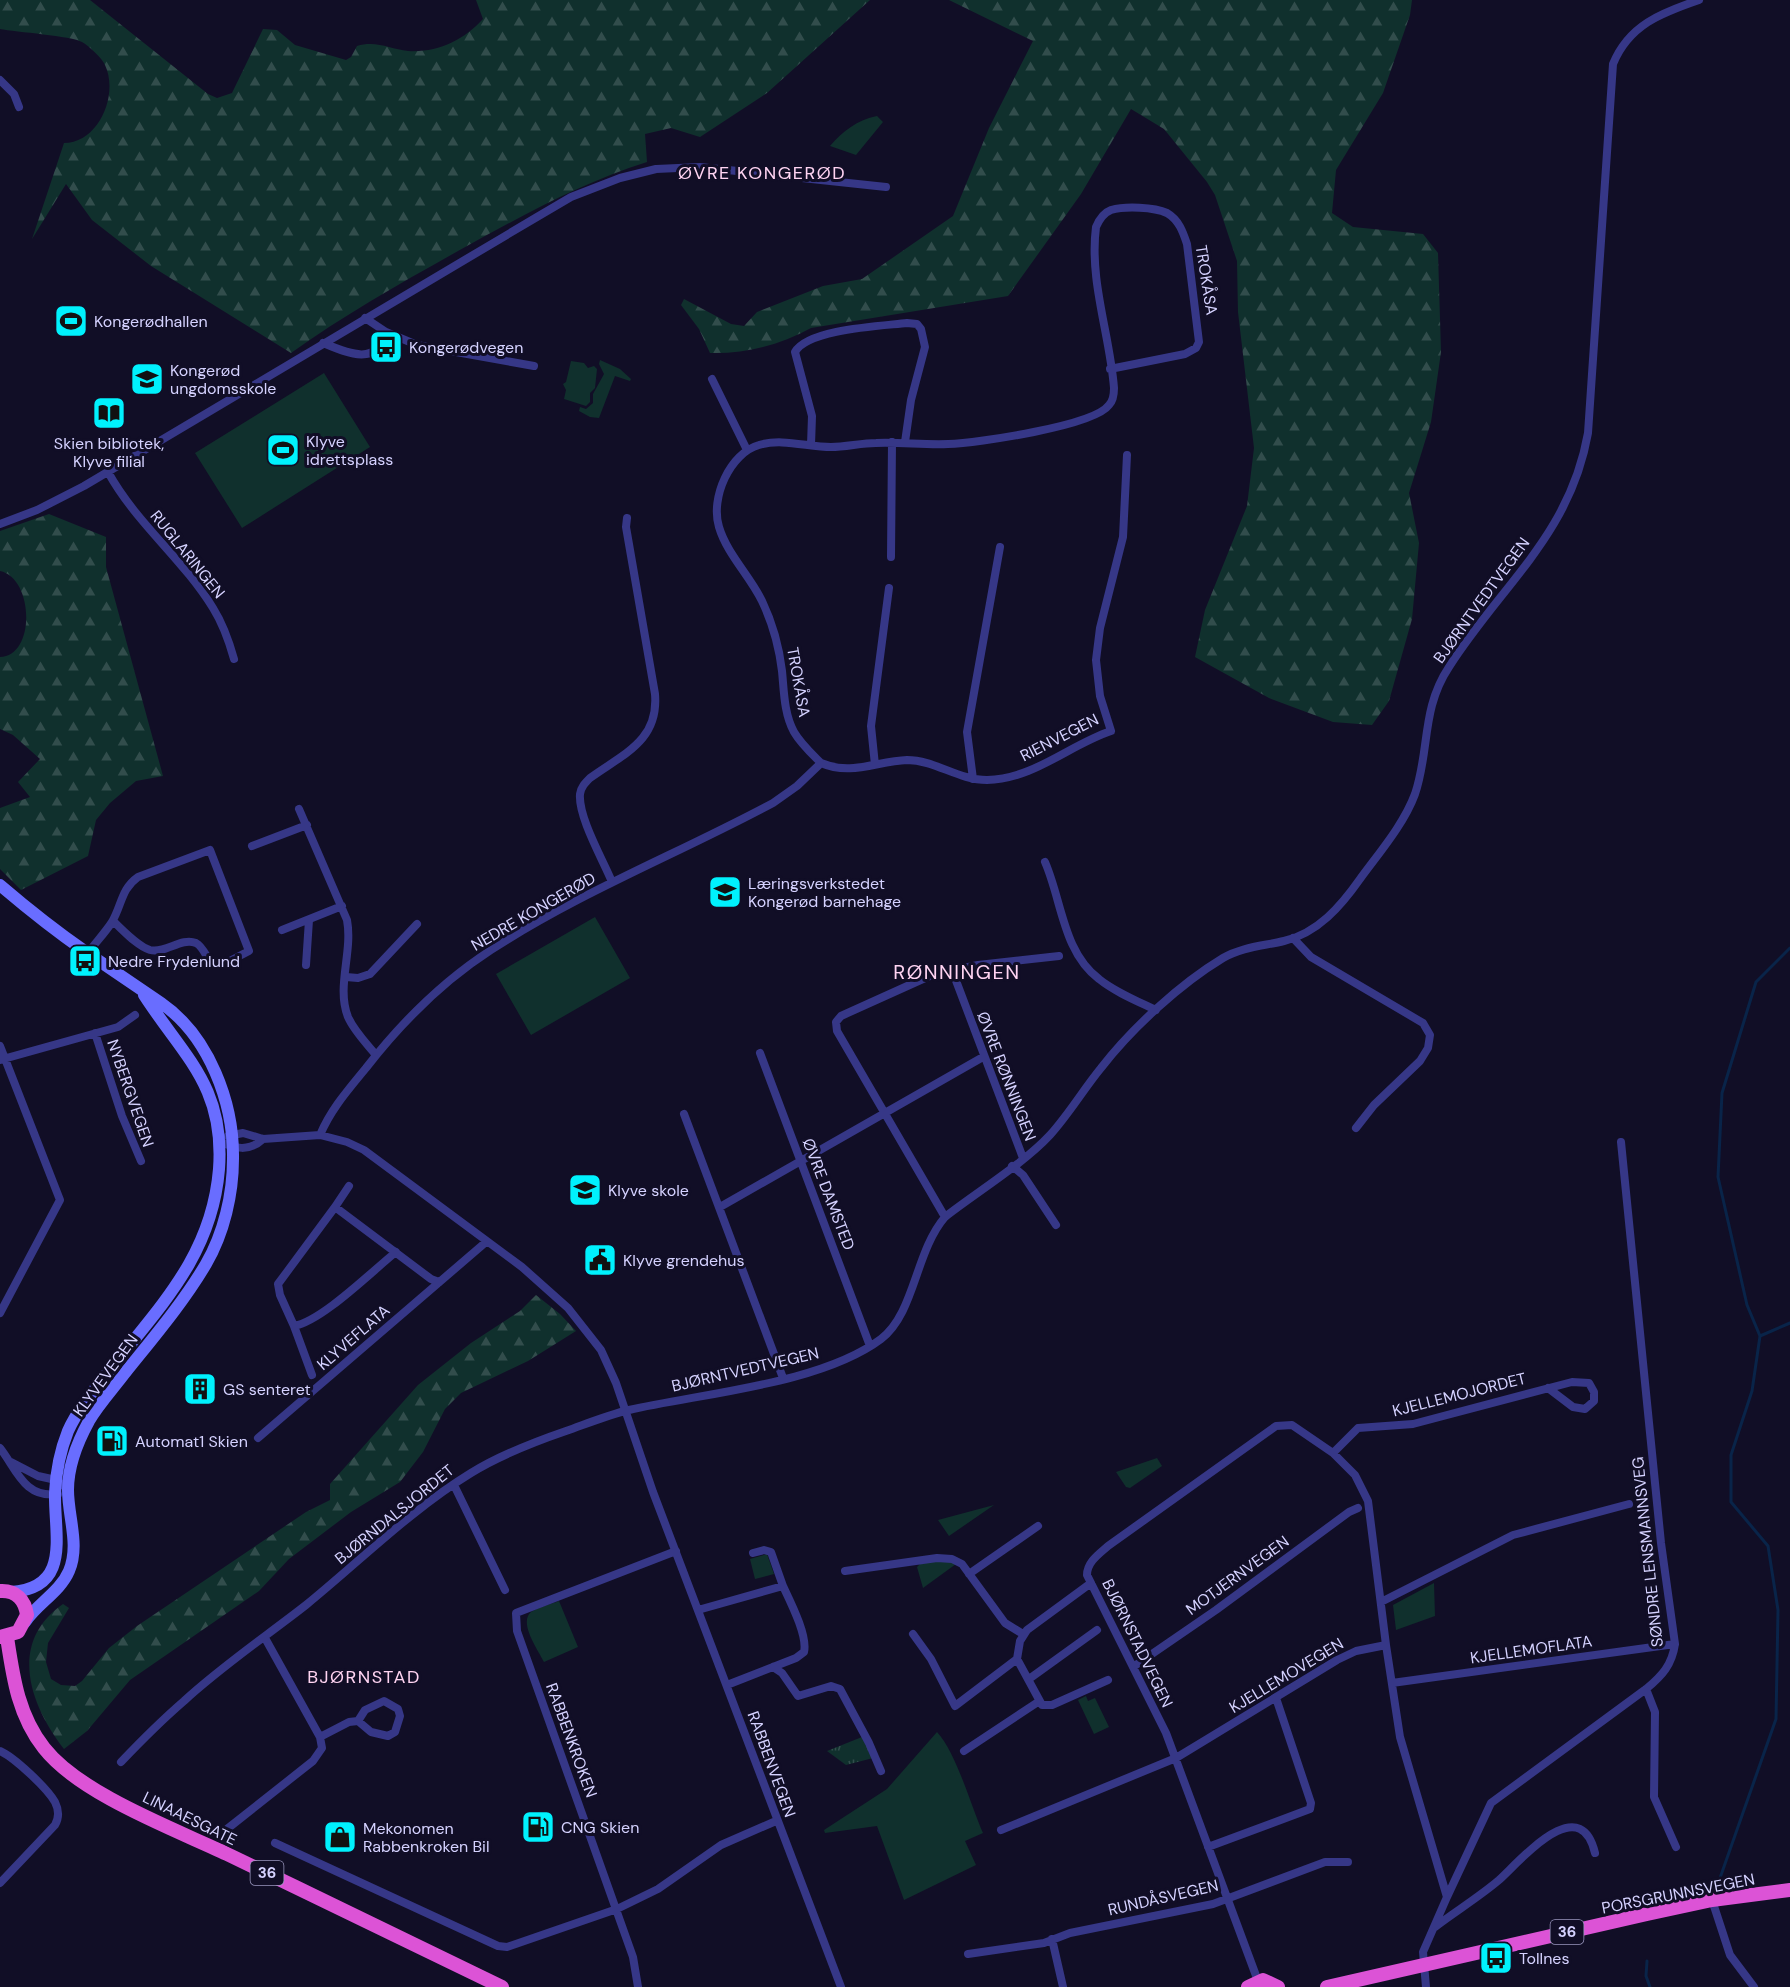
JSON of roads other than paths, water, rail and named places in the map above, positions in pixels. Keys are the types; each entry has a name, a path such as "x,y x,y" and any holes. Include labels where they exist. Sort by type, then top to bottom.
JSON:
{"highway":[{"path":"6,1591 23,1600 26,1607 25,1622"},
{"name":"LINAAESGATE","path":"25,1622 18,1632 4,1637 16,1691 25,1716 44,1748 70,1773 143,1814 502,1987"},
{"name":"PORSGRUNNSVEGEN","path":"1327,1987 1712,1900 1790,1890"},
{"path":"1253,1984 1269,1981 1278,1987"}],"main road":[{"name":"KLYVEVEGEN","path":"0,885 41,920 144,994 162,1004 184,1025 204,1050 223,1092 233,1148 233,1169 224,1218 207,1262 177,1306 90,1419 75,1452 68,1489 74,1544 69,1571 57,1589 38,1606 25,1622"},
{"name":"KLYVEVEGEN","path":"6,1591 30,1590 51,1572 58,1543 55,1495 62,1447 77,1414 180,1281 195,1256 208,1224 216,1193 219,1141 214,1113 201,1075 187,1051 144,994"}],"street":[{"name":"BJØRNTVEDTVEGEN","path":"624,1411 783,1378 822,1367 870,1346 890,1331 902,1313 928,1240 945,1217 1023,1158 1049,1135 1110,1057 1156,1010 1224,958 1239,951 1293,939 1315,928 1336,909 1359,881 1407,809 1415,793 1427,721 1434,696 1448,668 1552,529 1574,488 1582,466 1588,433 1608,105 1613,64 1619,49 1636,28 1662,14 1699,0"},
{"path":"0,80 14,94 19,107"},
{"path":"0,524 56,501 108,472 571,197 620,178 656,169 700,167 886,188"},
{"name":"TROKÅSA","path":"821,763 793,731 787,710 778,648 772,625 756,589 733,554 719,527 717,514 721,489 727,475 747,450 772,443 841,447 892,442 946,444 999,438 1095,415 1106,409 1112,403 1114,389 1110,369 1100,296 1096,227 1100,218 1110,210 1152,209 1166,213 1183,231 1187,244 1199,342 1196,348 1185,354 1110,369"},
{"path":"365,318 386,332 417,345 534,366"},
{"path":"811,445 812,416 795,352 799,345 806,340 822,336 907,323 917,324 921,329 925,347 910,400 905,442"},
{"path":"323,344 351,353 371,354 381,346 386,332"},
{"path":"712,379 747,450"},
{"path":"891,556 892,442"},
{"name":"RIENVEGEN","path":"821,763 845,769 903,760 921,761 973,779 998,779 1032,770 1094,737 1111,731 1101,696 1095,660 1100,628 1123,537 1127,455"},
{"name":"RUGLARINGEN","path":"108,472 133,509 204,594 222,624 234,659"},
{"name":"NEDRE KONGERØD","path":"320,1135 328,1116 376,1055 422,1005 490,951 612,882 585,818 580,793 582,786 590,778 644,738 655,716 655,694 626,527 627,518"},
{"path":"973,779 967,732 1000,547"},
{"path":"876,765 871,726 889,588"},
{"path":"612,882 773,803 821,763"},
{"path":"299,809 349,927 344,1005 349,1020 376,1055"},
{"path":"252,846 306,825"},
{"path":"88,953 113,921 124,891 130,883 138,877 210,850 249,951 222,964 213,965 195,942 186,942 154,951 147,949 113,921"},
{"path":"1045,862 1068,934 1082,962 1099,980 1156,1010"},
{"path":"282,930 342,906"},
{"path":"306,965 309,920"},
{"path":"346,977 358,978 369,974 417,924"},
{"path":"1293,939 1311,957 1423,1023 1428,1029 1430,1042 1420,1061 1374,1105 1356,1128"},
{"path":"945,1217 837,1031 836,1022 841,1016 923,978 952,970 1059,956"},
{"name":"ØVRE RØNNINGEN","path":"952,970 1023,1158"},
{"name":"NYBERGVEGEN","path":"3,1059 118,1028 135,1015"},
{"name":"NYBERGVEGEN","path":"95,1033 122,1116 141,1161"},
{"path":"0,1046 3,1059 60,1200 0,1313"},
{"name":"ØVRE DAMSTED","path":"760,1053 870,1346"},
{"path":"720,1207 984,1057"},
{"path":"684,1114 783,1378"},
{"path":"219,1141 232,1134 256,1134 263,1138 320,1135 347,1142 364,1150 549,1291 588,1330 610,1368 624,1411"},
{"path":"219,1141 233,1148 256,1145 263,1138"},
{"name":"SØNDRE LENSMANNSVEG","path":"1447,1897 1491,1803 1646,1689 1667,1669 1673,1658 1675,1644 1660,1543 1621,1142"},
{"path":"1012,1166 1023,1175 1056,1225"},
{"path":"348,1186 335,1207 431,1279 439,1282"},
{"name":"KLYVEFLATA","path":"312,1375 280,1295 278,1284 335,1207"},
{"name":"KLYVEFLATA","path":"258,1438 486,1242"},
{"path":"294,1326 305,1324 323,1312 396,1252"},
{"name":"KJELLEMOJORDET","path":"1333,1453 1358,1428 1413,1424 1548,1388 1584,1381 1593,1388 1594,1401 1585,1409 1577,1409 1562,1401 1548,1388"},
{"name":"BJØRNDALSJORDET","path":"121,1762 184,1700 265,1638 454,1485 509,1454 624,1411"},
{"name":"RABBENVEGEN","path":"624,1411 776,1821 841,1987"},
{"name":"BJØRNSTADVEGEN","path":"1253,1984 1228,1898 1176,1758 1088,1575 1090,1564 1108,1546 1276,1426 1292,1425 1333,1453"},
{"path":"0,1448 11,1462 14,1473 29,1488 55,1495 68,1489 56,1480 38,1476 11,1462"},
{"path":"1333,1453 1355,1475 1368,1501 1400,1737 1447,1897 1423,1952 1426,1987"},
{"path":"454,1485 505,1590"},
{"path":"1381,1602 1513,1535 1629,1504"},
{"name":"MOTJERNVEGEN","path":"1133,1667 1216,1610 1349,1512 1358,1508"},
{"path":"969,1574 1038,1526"},
{"path":"727,1684 801,1655 805,1647 771,1552 764,1550 753,1553"},
{"name":"RABBENKROKEN","path":"638,1987 633,1957 617,1909 517,1631 516,1613 676,1551"},
{"path":"845,1570 945,1558 958,1561 1005,1623 1023,1634"},
{"path":"913,1634 931,1659 955,1706 1017,1659 1023,1634 1091,1583"},
{"path":"698,1610 783,1586"},
{"path":"1029,1679 1097,1630"},
{"path":"227,1829 313,1761 322,1748 320,1737 265,1638"},
{"name":"KJELLEMOFLATA","path":"1392,1683 1675,1644"},
{"name":"KJELLEMOVEGEN","path":"1001,1830 1176,1758 1337,1660 1356,1651 1386,1645"},
{"path":"1017,1659 1042,1706 1052,1705 1108,1680"},
{"path":"773,1667 782,1673 798,1696 831,1686 840,1689 881,1771"},
{"path":"1646,1689 1654,1712 1654,1797 1676,1847"},
{"path":"1208,1847 1310,1809 1311,1803 1300,1767 1276,1698"},
{"path":"320,1737 349,1722 358,1721 370,1732 388,1736 395,1732 400,1716 398,1709 384,1701 365,1710 358,1721"},
{"path":"964,1751 1038,1702"},
{"path":"0,1750 50,1795 57,1807 57,1820 0,1883"},
{"path":"275,1843 498,1946 514,1946 617,1909 658,1889 721,1845 776,1821"},
{"path":"1434,1928 1498,1880 1537,1844 1558,1831 1566,1828 1583,1829 1589,1835 1595,1853"},
{"name":"RUNDÅSVEGEN","path":"968,1954 997,1948 1030,1946 1070,1933 1213,1904 1324,1862 1348,1862"},
{"path":"1712,1900 1730,1955 1754,1987"},
{"path":"1052,1940 1063,1987"}],"waterway":[{"path":"1720,1878 1776,1719 1778,1610 1768,1546 1731,1502 1731,1455 1752,1391 1760,1336 1747,1305 1718,1177 1722,1093 1756,982 1790,948"},
{"path":"1760,1336 1790,1323"},
{"path":"1647,1961 1646,1976 1650,1987"}],"place":[{"name":"Kongerødhallen","path":"71,321"},
{"name":"Kongerødvegen","path":"386,347"},
{"name":"Kongerød ungdomsskole","path":"147,379"},
{"name":"Skien bibliotek, Klyve filial","path":"109,413"},
{"name":"Klyve idrettsplass","path":"283,450"},
{"name":"Læringsverkstedet Kongerød barnehage","path":"725,892"},
{"name":"Nedre Frydenlund","path":"85,961"},
{"name":"Klyve skole","path":"585,1190"},
{"name":"Klyve grendehus","path":"600,1260"},
{"name":"GS senteret","path":"200,1389"},
{"name":"Automat1 Skien","path":"112,1441"},
{"name":"CNG Skien","path":"538,1827"},
{"name":"Mekonomen Rabbenkroken Bil","path":"340,1837"},
{"name":"Tollnes","path":"1496,1958"}],"district":[{"name":"ØVRE KONGERØD","path":"762,173"},
{"name":"RØNNINGEN","path":"957,972"},
{"name":"BJØRNSTAD","path":"364,1677"}]}
